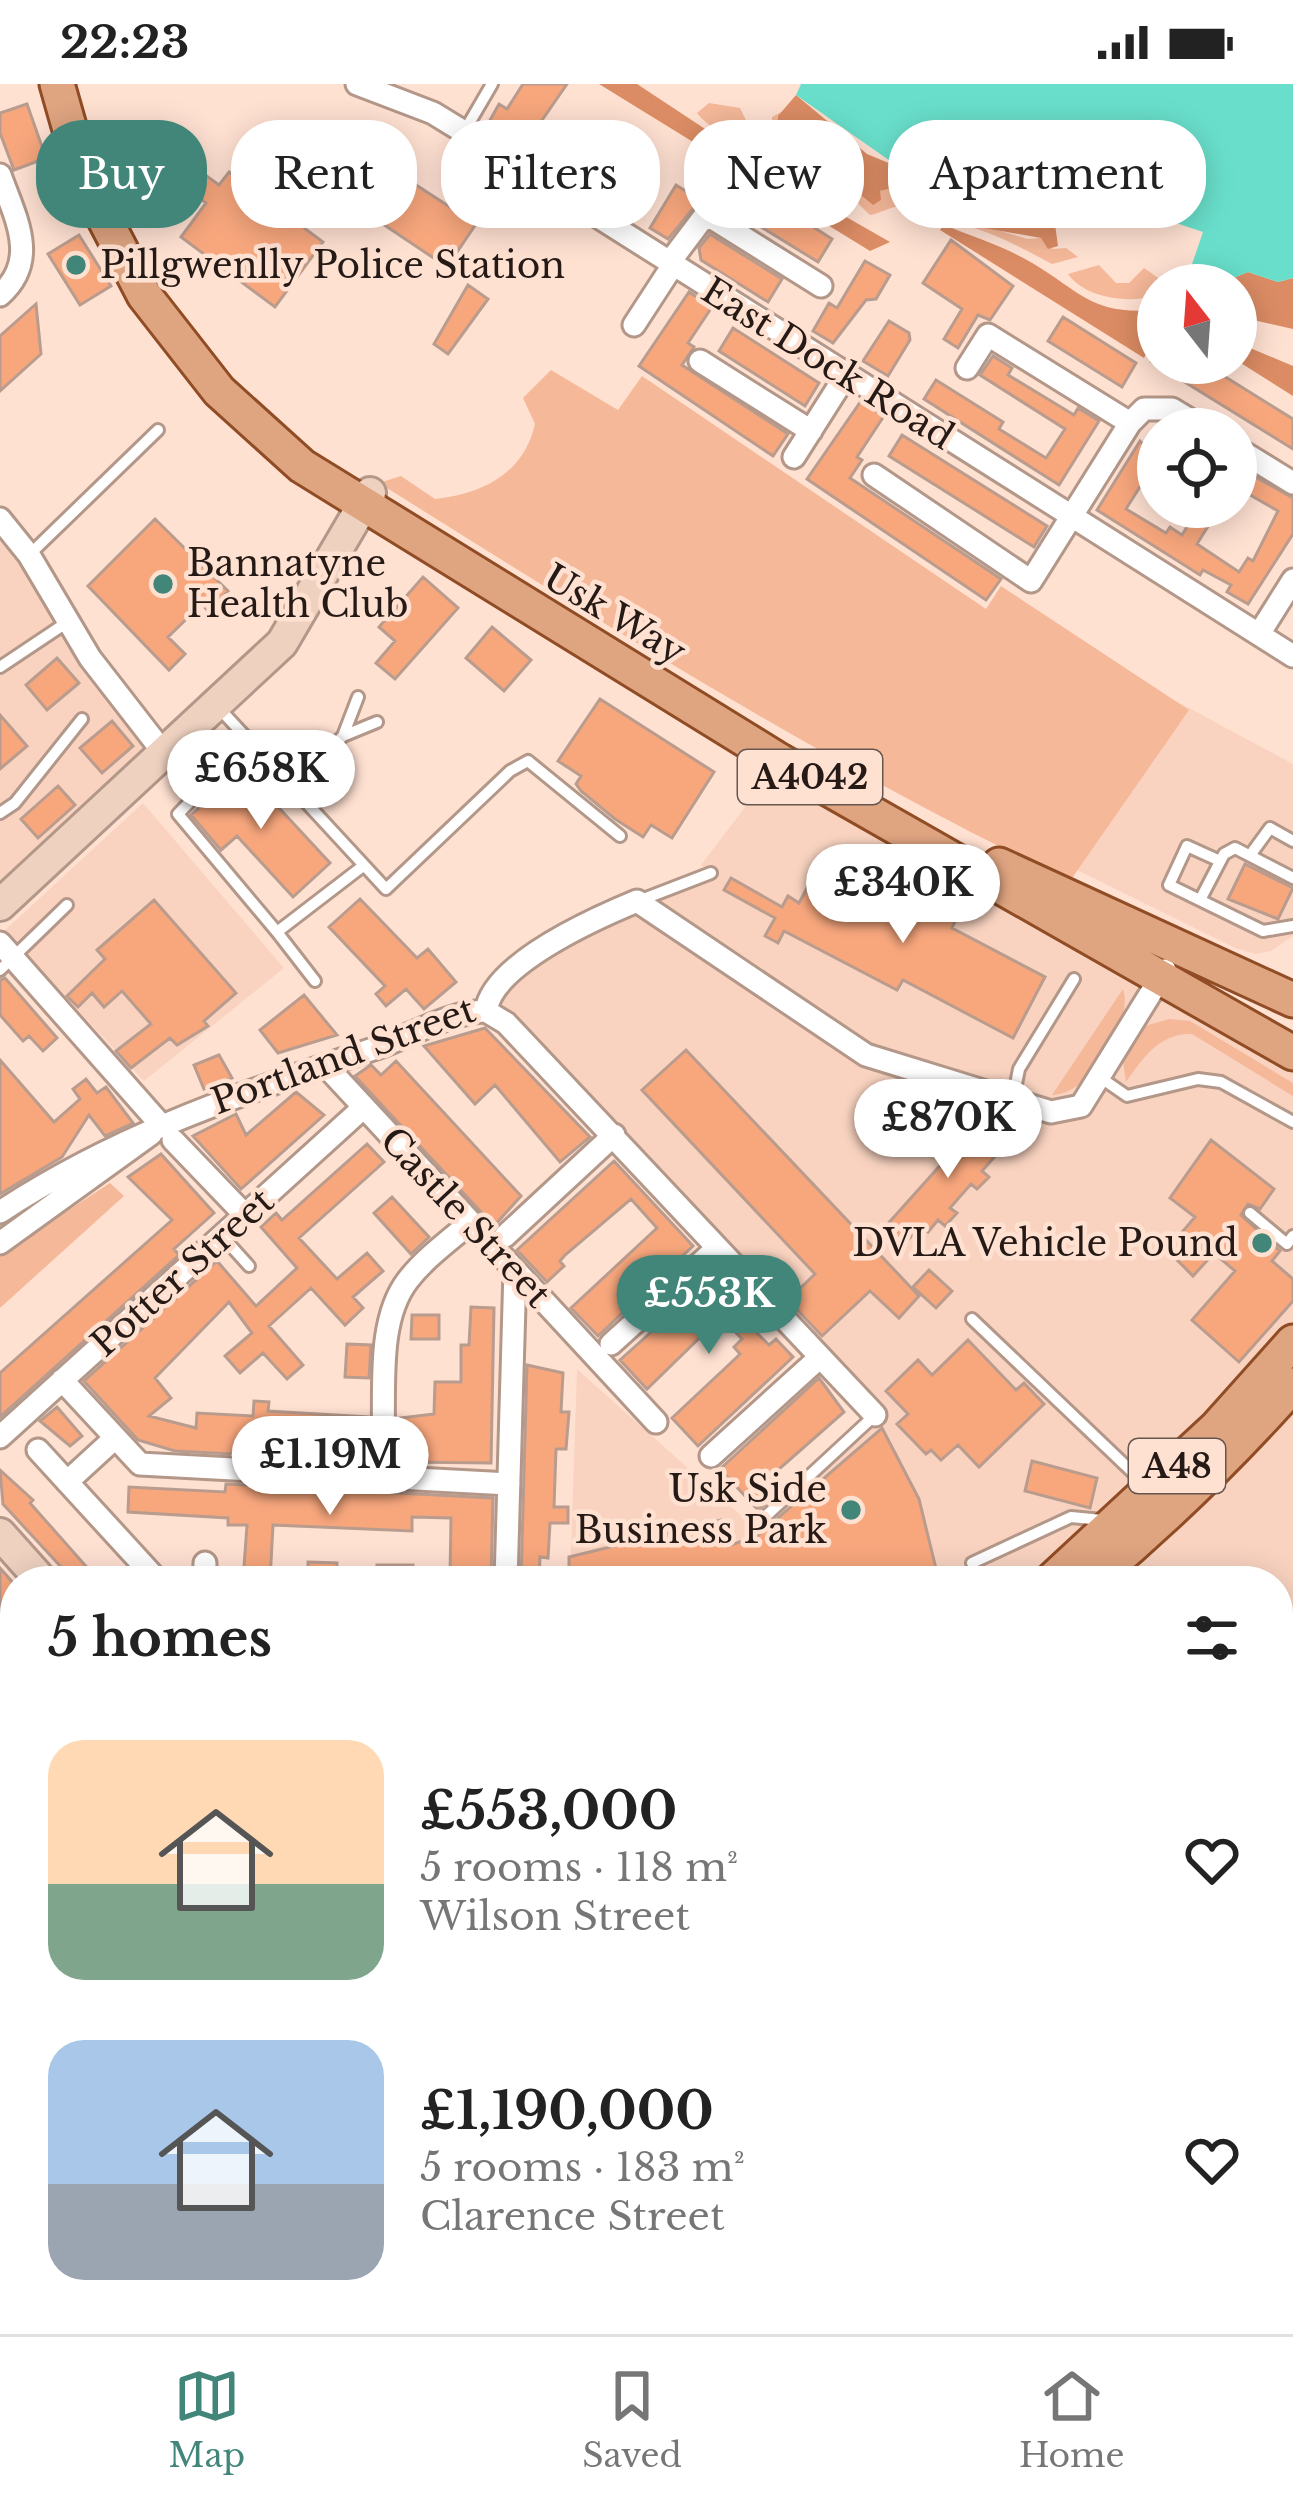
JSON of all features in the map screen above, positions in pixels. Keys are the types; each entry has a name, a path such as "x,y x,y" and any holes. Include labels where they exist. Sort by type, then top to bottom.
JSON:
{"main road":[{"name":"Usk Way","path":"57,84 84,179 123,259 164,324 246,417 315,476 366,501 901,813 1178,949 1292,996"},
{"name":"Usk Way","path":"80,84 82,121 94,166 170,306 264,413 366,501 780,761 1278,1045"},
{"name":"A48","path":"1068,1566 1152,1490 1292,1344"},
{"name":"A48","path":"1108,1566 1217,1467 1293,1385"}],"street":[{"name":"East Dock Road","path":"356,84 445,120"},
{"path":"0,175 25,246 20,269 0,295"},
{"path":"634,325 706,214 821,286"},
{"name":"East Dock Road","path":"617,228 1293,656"},
{"path":"967,368 988,335 1130,423"},
{"path":"700,361 811,431"},
{"path":"794,457 846,375"},
{"path":"874,475 1031,581 1137,418"},
{"path":"1257,461 1293,483"},
{"path":"0,905 282,643 366,501"},
{"path":"0,519 29,556 65,623 163,752"},
{"path":"1259,634 1293,580"},
{"path":"638,901 866,1055 1012,1099 1038,1117 1075,1120 1178,949"},
{"name":"Portland Street","path":"0,1243 206,1104 469,1011 486,1011 488,994 500,979 560,940 638,901"},
{"path":"4,957 245,1215"},
{"path":"1278,1045 1292,996"},
{"path":"486,1011 506,1023 614,1135 874,1415"},
{"name":"Castle Street","path":"325,1065 656,1422"},
{"name":"Potter Street","path":"3,1429 364,1106"},
{"name":"Portland Street","path":"0,1212 61,1172 167,1133"},
{"path":"505,1236 614,1135"},
{"path":"383,1436 388,1326 395,1300 410,1277 471,1222"},
{"path":"611,1345 716,1249"},
{"path":"506,1566 515,1270"},
{"path":"711,1456 818,1359"},
{"path":"62,1381 140,1464 509,1484"},
{"path":"67,1482 115,1438"},
{"path":"38,1450 144,1566"},
{"path":"0,1534 29,1566"}],"lane":[{"path":"471,120 492,84"},
{"path":"29,556 158,430"},
{"path":"0,667 65,623"},
{"path":"343,736 358,697"},
{"path":"218,707 386,889 510,771 528,761 620,836"},
{"path":"0,813 15,803 82,718"},
{"path":"290,787 343,736 377,722"},
{"path":"216,775 178,814 315,981"},
{"path":"1251,854 1270,828 1293,841"},
{"path":"1220,861 1187,846 1168,885 1263,931 1293,926"},
{"path":"1200,900 1220,861 1235,848 1293,878"},
{"path":"278,932 363,866"},
{"name":"Portland Street","path":"638,901 711,873"},
{"path":"4,957 67,905"},
{"path":"1012,1099 1019,1069 1074,979"},
{"path":"1101,1078 1127,1096 1143,1096 1198,1079 1221,1082 1293,1122"},
{"path":"61,1172 66,1196"},
{"path":"1250,1213 1287,1244 1293,1237"},
{"path":"222,1235 249,1266"},
{"path":"972,1319 1152,1490"},
{"path":"754,1527 874,1415"},
{"path":"972,1564 1071,1517 1118,1522"}],"shaded area":[{"path":"599,84 637,84 692,120 684,120 684,136"},
{"path":"796,95 826,120 778,120"},
{"path":"709,103 740,108 746,120 704,120 697,113"},
{"path":"864,152 888,163 888,189 880,191 881,200 873,205 864,197"},
{"path":"888,189 888,209 870,215 864,209 864,195"},
{"path":"864,227 890,242 870,251 833,228"},
{"path":"952,228 1023,258 1103,306 1137,311 1137,354 940,230"},
{"path":"974,228 1041,238 1053,249 1066,248 1078,257 1052,264"},
{"path":"985,228 1056,228 1058,246 1048,249 1041,238"},
{"path":"1099,265 1116,283 1129,283 1137,275 1137,298 1094,293 1068,274"},
{"path":"1257,275 1278,282 1293,278 1293,329 1257,321"},
{"path":"1257,351 1293,366 1293,396 1257,373"},
{"path":"551,370 618,410 642,376 986,609 1001,586 1189,710 1070,881 805,742 379,483 401,476 435,499 469,492 499,478 530,441 535,424 523,398"},
{"path":"0,537 166,744 0,888"},
{"path":"1176,701 1293,764 1293,936 1271,951 1256,954 1235,948 1067,865"},
{"path":"780,761 1293,1053 1293,1342 1066,1566 570,1566 577,1369 754,1527 874,1415 506,1023 488,994 560,940 710,873 701,865"},
{"path":"143,803 284,968 144,1081 4,931"},
{"path":"1123,989 1122,1019 1106,1054 1081,1083 1052,1095"},
{"path":"1169,1019 1190,1021 1293,1083 1293,1096 1192,1034 1161,1042 1126,1082 1123,1061 1145,1026"},
{"path":"110,1183 124,1196 0,1308 0,1255"},
{"path":"1293,1404 1293,1566 1135,1566 1189,1518"}],"water":[{"path":"801,84 1293,84 1293,278 1278,282 1257,275 1257,264 1192,264 1203,232 1191,228 1206,228 1206,120 888,120 888,159 864,143 864,120 832,120 796,95"}],"building":[{"path":"523,84 567,84 542,120 490,120 499,104 507,109"},
{"path":"27,104 36,130 36,162 14,170 0,133 0,113"},
{"path":"231,173 231,228 304,228 323,242 275,307 181,237 188,228 207,228 207,176 219,185"},
{"path":"676,185 684,190 684,220 668,239 650,228 660,228 660,211"},
{"path":"417,186 441,201 441,228 473,228 447,267 389,228 417,228"},
{"path":"763,228 815,228 832,239 818,262"},
{"path":"710,234 782,279 768,302 701,260 699,248"},
{"name":"Pillgwenlly Police Station","path":"79,235 111,286 80,305 48,254"},
{"path":"951,240 1013,286 990,320 978,315 958,348 944,339 962,309 923,283"},
{"path":"865,261 890,275 876,299 866,300 833,343 813,331 829,303 837,308"},
{"path":"468,285 488,299 448,354 434,344"},
{"path":"689,292 712,307 688,343 694,347 682,365 788,434 773,456 639,366"},
{"path":"36,304 41,354 0,391 0,336"},
{"path":"1063,317 1136,363 1122,387 1048,341"},
{"path":"889,321 909,333 910,340 888,376 863,361"},
{"path":"733,328 819,383 805,406 719,351"},
{"path":"993,356 1012,368 1008,375 1074,415 1078,408 1099,421 1059,485 924,399 936,380 1003,422 999,429 1046,458 1065,429 980,375"},
{"path":"1188,384 1237,384 1293,419 1293,449 1257,427 1257,408 1227,408"},
{"path":"861,401 884,416 857,457 862,460 850,478 1001,579 986,600 807,479"},
{"path":"902,435 1047,526 1034,547 889,456"},
{"path":"1137,446 1137,491 1126,509 1137,516 1137,528 1166,533 1172,528 1182,535 1186,528 1207,528 1197,544 1239,572 1248,558 1253,561 1278,511 1257,499 1257,478 1293,498 1293,534 1248,604 1227,592 1231,585 1203,570 1200,575 1097,510"},
{"path":"155,519 228,591 208,611 202,604 168,637 185,654 169,670 88,586"},
{"path":"423,577 458,608 395,679 376,663 395,641 379,627"},
{"path":"492,627 531,660 504,691 466,658"},
{"path":"57,658 79,683 47,710 26,685"},
{"path":"600,699 714,772 672,838 651,825 643,837 615,819 581,791 576,784 581,776 558,761"},
{"path":"0,715 27,746 0,769"},
{"path":"112,721 133,746 102,773 80,748"},
{"path":"243,769 330,863 293,897 237,836 221,850 191,815"},
{"path":"58,786 75,805 38,838 21,819"},
{"path":"1245,864 1293,888 1278,919 1228,899"},
{"path":"816,871 845,872 899,901 906,888 958,915 952,928 1045,977 1013,1038 903,980 897,990 784,931 778,943 765,936 775,918 724,890 731,878 782,907 788,896 799,903"},
{"path":"360,899 417,958 428,949 456,982 424,1009 406,989 386,1006 376,994 385,986 329,927"},
{"path":"154,900 236,993 204,1021 208,1026 177,1045 170,1038 131,1068 116,1051 151,1024 122,991 104,1007 92,993 78,1007 67,996 105,959 97,950"},
{"path":"5,978 57,1038 43,1051 29,1036 23,1041 0,1015 0,980"},
{"path":"304,995 337,1035 278,1053 260,1030"},
{"path":"485,1028 590,1137 560,1162 495,1085 475,1104 424,1046"},
{"path":"686,1050 919,1296 899,1318 870,1291 822,1336 788,1300 815,1274 642,1090"},
{"path":"219,1055 232,1078 204,1089 194,1065"},
{"path":"0,1060 54,1122 80,1099 73,1089 86,1079 97,1093 106,1087 133,1123 105,1136 89,1115 62,1157 0,1194"},
{"path":"396,1061 521,1196 494,1226 355,1076 371,1065 381,1075"},
{"path":"296,1092 324,1115 241,1189 193,1136 236,1114 246,1135"},
{"path":"978,1122 1004,1146 982,1171 989,1177 977,1189 971,1184 950,1208 957,1213 945,1226 938,1220 928,1232 921,1226 904,1244 885,1227 945,1160 933,1149 956,1124 968,1134"},
{"path":"1211,1140 1274,1189 1260,1209 1248,1204 1241,1215 1280,1251 1272,1261 1293,1279 1293,1301 1239,1362 1192,1320 1235,1271 1214,1253 1193,1276 1167,1250 1195,1217 1170,1198"},
{"path":"367,1144 384,1162 299,1238 337,1279 367,1253 383,1271 353,1297 363,1308 345,1325 311,1288 269,1326 303,1365 287,1379 263,1353 240,1373 225,1356 252,1333 229,1302 155,1378 171,1398 149,1416 196,1428 197,1413 253,1416 254,1401 269,1402 268,1411 368,1417 369,1442 310,1439 309,1458 175,1451 138,1440 84,1381 217,1261 256,1306 297,1268 261,1227 276,1213 282,1220"},
{"path":"161,1154 214,1213 174,1249 179,1255 0,1417 0,1373 172,1220 128,1177"},
{"path":"614,1161 693,1246 598,1336 571,1308 657,1228 631,1199 565,1255 560,1261 564,1266 547,1282 517,1250"},
{"path":"392,1197 429,1237 411,1254 374,1213"},
{"path":"929,1270 952,1291 936,1308 913,1287"},
{"path":"716,1274 754,1315 746,1322 769,1345 776,1339 793,1357 698,1446 672,1418 740,1354 734,1347 742,1339 721,1317 647,1389 620,1360"},
{"path":"471,1307 494,1308 491,1463 399,1462 400,1418 434,1414 435,1382 461,1382 461,1345 469,1345"},
{"path":"412,1315 439,1315 439,1339 411,1339"},
{"path":"968,1340 1016,1390 1024,1383 1044,1404 979,1467 958,1445 941,1460 931,1450 926,1454 897,1424 908,1414 886,1391 918,1360 932,1375"},
{"path":"347,1344 371,1345 369,1378 345,1377"},
{"path":"527,1365 563,1373 561,1412 569,1412 566,1449 556,1449 554,1507 568,1507 568,1523 550,1523 548,1558 540,1557 540,1566 521,1566"},
{"path":"819,1378 844,1412 762,1484 759,1489 769,1500 758,1510 720,1469"},
{"path":"57,1407 82,1436 70,1446 40,1421"},
{"name":"Usk Side Business Park","path":"882,1428 919,1499 935,1566 569,1566 569,1557 721,1520 728,1546 757,1536"},
{"path":"1032,1461 1097,1478 1090,1508 1025,1491"},
{"path":"0,1470 33,1500 30,1503 86,1566 60,1566 3,1504"},
{"path":"226,1484 493,1498 491,1566 450,1566 451,1518 412,1517 412,1531 273,1525 271,1566 244,1566 247,1525 228,1525 228,1518 128,1512 129,1487 225,1492"},
{"path":"308,1562 337,1563 337,1566 308,1566"}],"place":[{"name":"Pillgwenlly Police Station","path":"76,265"},
{"name":"Bannatyne Health Club","path":"163,584"},
{"name":"DVLA Vehicle Pound","path":"1262,1243"},
{"name":"Usk Side Business Park","path":"851,1510"}]}
